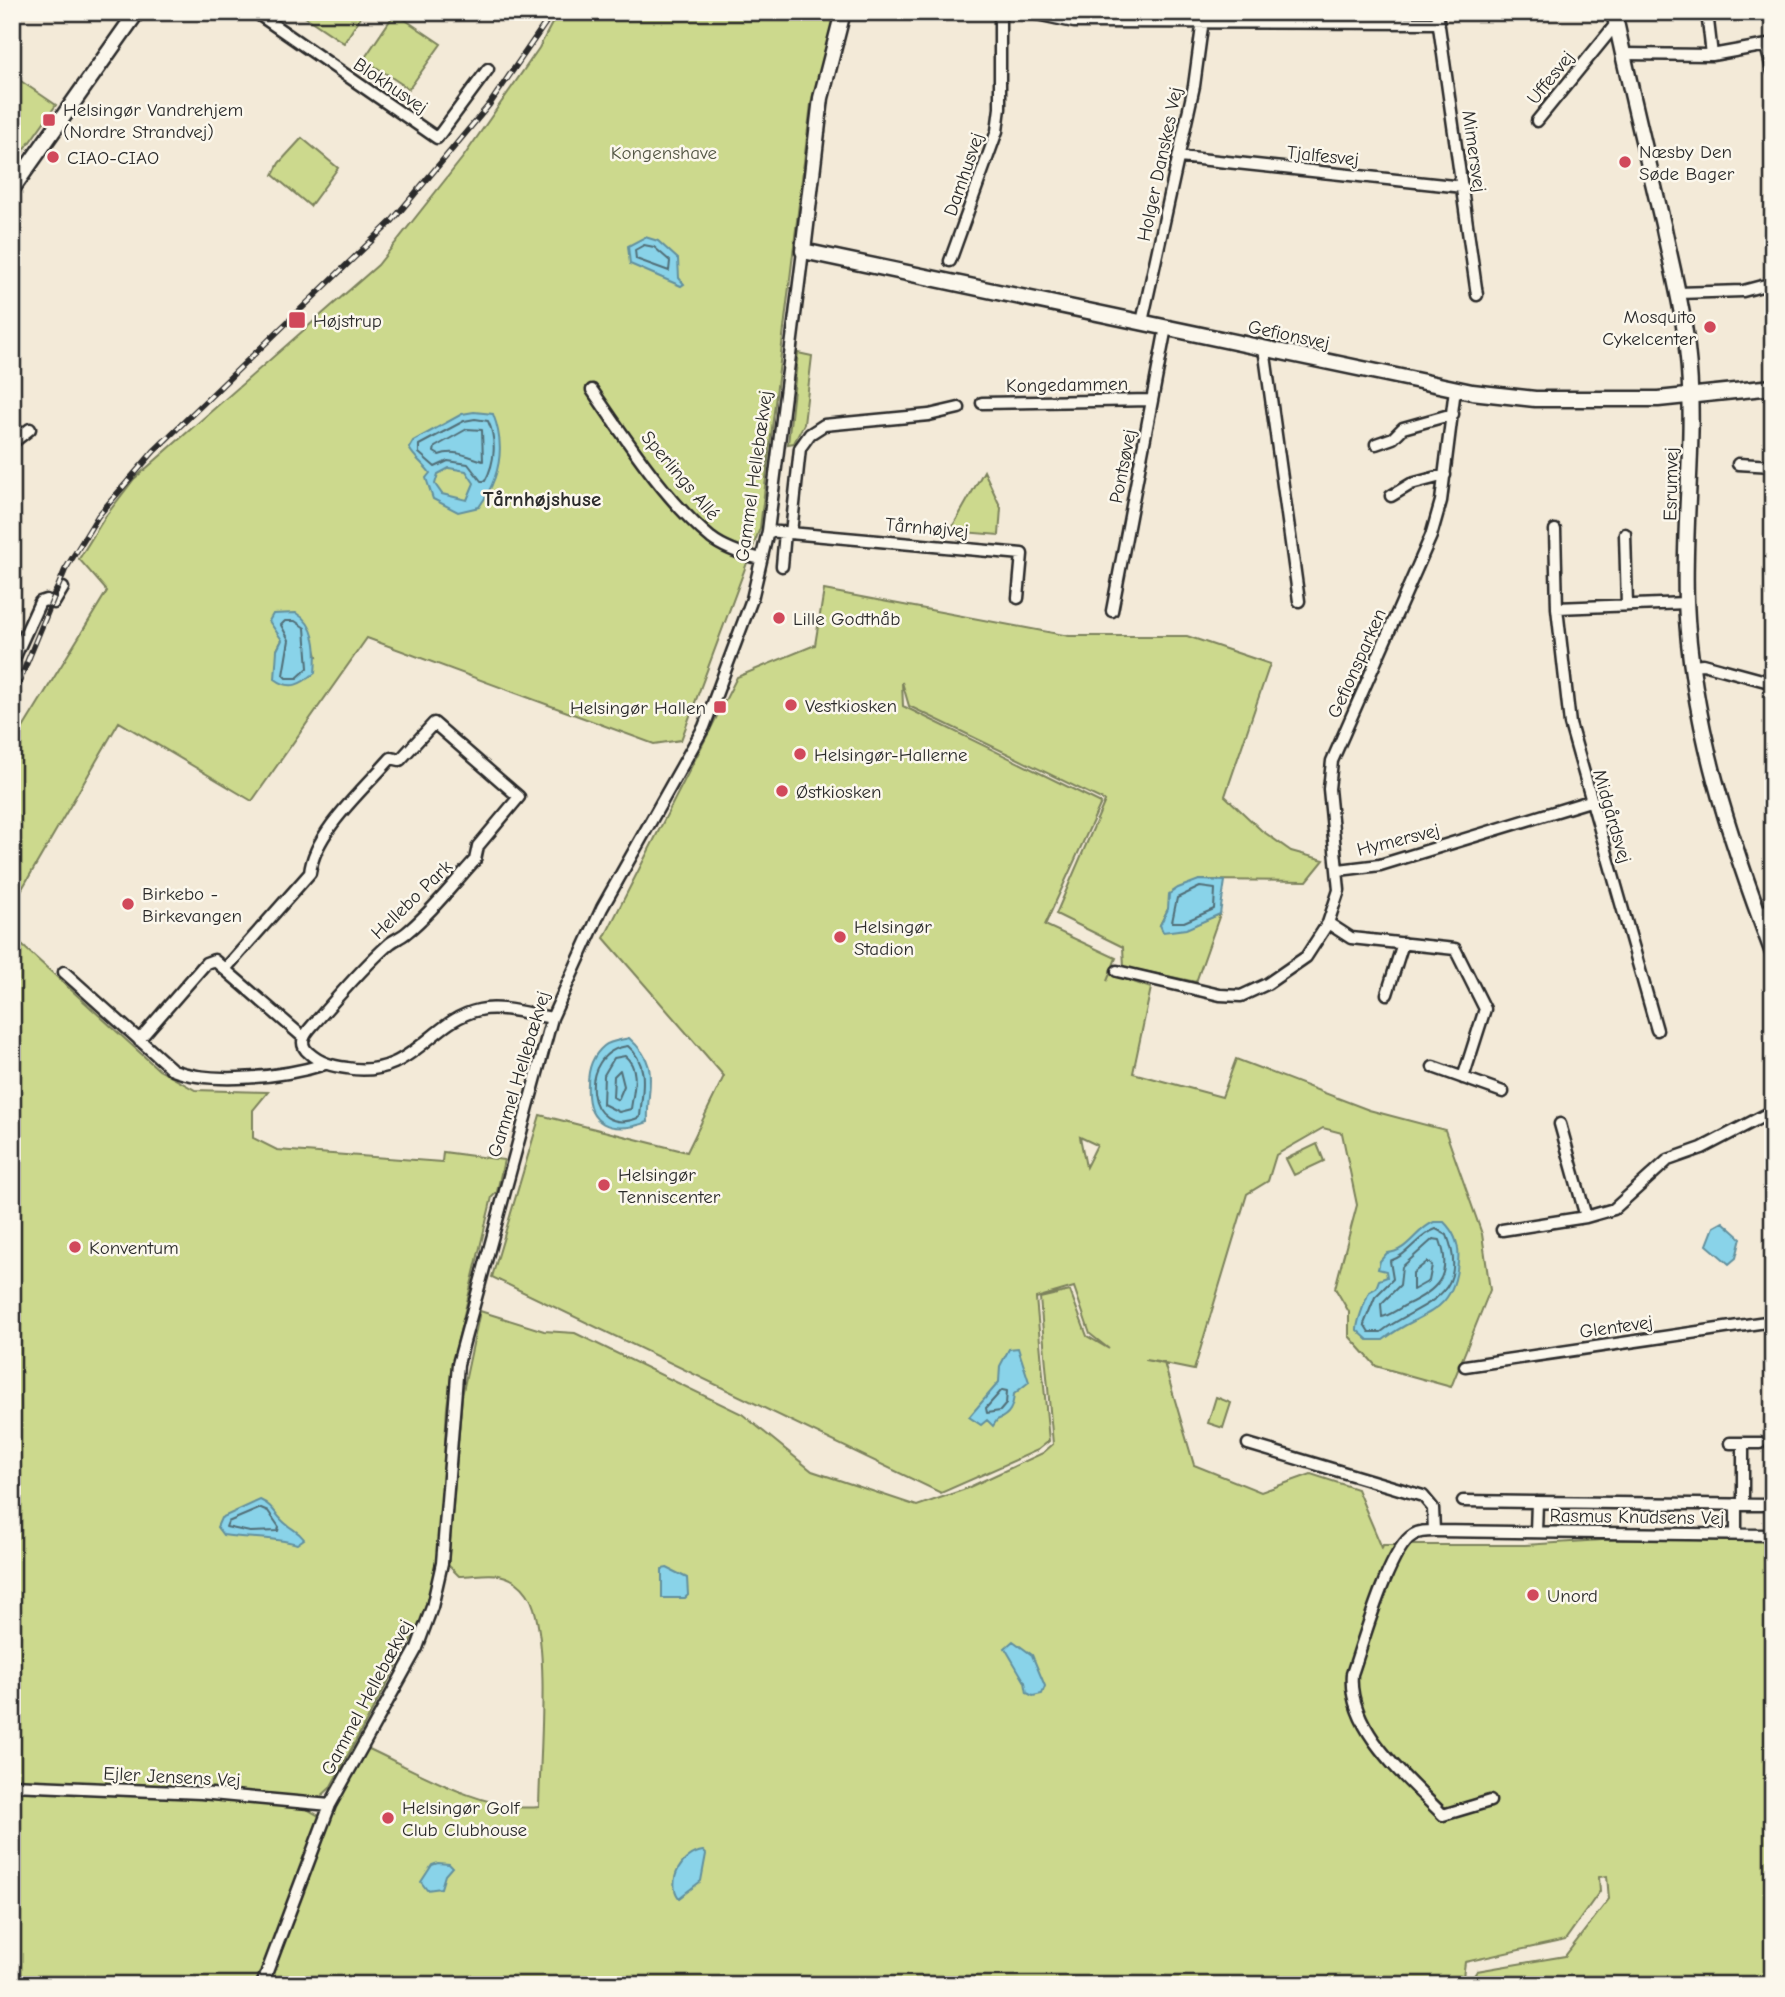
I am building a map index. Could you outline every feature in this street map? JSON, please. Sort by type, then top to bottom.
[{"type":"main road","points":[[12,189],[137,12]]},
{"type":"main road","name":"Gammel Hellebækvej","points":[[803,251],[821,98],[843,12]]},
{"type":"main road","name":"Esrumvej","points":[[1615,18],[1678,293],[1691,396],[1686,603],[1692,665],[1713,777],[1773,953]]},
{"type":"main road","name":"Gefionsvej","points":[[803,251],[1455,389],[1535,399],[1658,399],[1773,387]]},
{"type":"street","name":"Blokhusvej","points":[[255,12],[437,138],[488,69]]},
{"type":"street","name":"Damhusvej","points":[[950,261],[997,131],[1000,108],[1000,12]]},
{"type":"street","points":[[1027,12],[1074,22],[1204,17],[1438,17]]},
{"type":"street","points":[[1707,12],[1712,55]]},
{"type":"street","name":"Holger Danskes Vej","points":[[1142,322],[1180,157],[1204,17]]},
{"type":"street","name":"Mimersvej","points":[[1438,17],[1476,295]]},
{"type":"street","name":"Uffesvej","points":[[1537,121],[1615,18]]},
{"type":"street","points":[[1623,54],[1712,55],[1770,45],[1773,72]]},
{"type":"street","name":"Tjalfesvej","points":[[1180,157],[1462,187]]},
{"type":"street","name":"Gammel Hellebækvej","points":[[262,1985],[330,1805],[417,1648],[432,1607],[442,1563],[458,1364],[552,1018],[602,908],[704,727],[752,599],[768,531],[803,251]]},
{"type":"street","points":[[1678,293],[1743,291],[1773,283]]},
{"type":"street","name":"Pontsøvej","points":[[1112,611],[1166,327]]},
{"type":"street","points":[[1264,348],[1298,601]]},
{"type":"street","name":"Gefionsparken","points":[[1339,870],[1329,789],[1332,761],[1431,536],[1445,475],[1455,389]]},
{"type":"street","name":"Sperlings Allé","points":[[592,390],[655,476],[698,525],[713,540],[744,555],[761,559]]},
{"type":"street","name":"Kongedammen","points":[[982,403],[1152,400]]},
{"type":"street","points":[[782,566],[800,447],[810,434],[824,425],[929,415],[959,408]]},
{"type":"street","points":[[1376,444],[1393,438],[1403,428],[1452,414]]},
{"type":"street","points":[[12,443],[30,429]]},
{"type":"street","points":[[1738,464],[1773,466]]},
{"type":"street","points":[[1391,496],[1411,484],[1445,475]]},
{"type":"street","name":"Midgårdsvej","points":[[1555,530],[1557,608],[1570,724],[1657,1030]]},
{"type":"street","name":"Tårnhøjvej","points":[[768,531],[1022,554],[1018,598]]},
{"type":"street","points":[[1625,534],[1627,605]]},
{"type":"street","points":[[12,663],[40,602],[46,600],[54,603],[63,588]]},
{"type":"street","points":[[1557,608],[1686,603]]},
{"type":"street","points":[[1692,665],[1703,664],[1773,683]]},
{"type":"street","name":"Hellebo Park","points":[[226,968],[310,873],[311,859],[328,831],[391,758],[400,760],[434,723],[519,797],[478,846],[475,860],[405,934],[390,943],[303,1037]]},
{"type":"street","name":"Hymersvej","points":[[1117,971],[1220,995],[1241,996],[1267,984],[1306,957],[1328,923],[1339,890],[1339,870],[1380,865],[1590,801]]},
{"type":"street","points":[[1758,913],[1773,908]]},
{"type":"street","points":[[1328,923],[1351,938],[1455,949],[1485,1009],[1463,1078]]},
{"type":"street","points":[[1387,994],[1403,943]]},
{"type":"street","points":[[139,1040],[206,963],[214,960],[303,1037],[305,1050],[325,1064]]},
{"type":"street","points":[[64,972],[173,1070],[196,1078],[273,1074],[325,1064],[361,1071],[383,1068],[408,1057],[466,1013],[482,1009],[552,1018]]},
{"type":"street","points":[[1433,1067],[1503,1093]]},
{"type":"street","points":[[1502,1230],[1586,1217],[1620,1204],[1668,1160],[1702,1149],[1773,1111]]},
{"type":"street","points":[[1560,1124],[1586,1217]]},
{"type":"street","name":"Glentevej","points":[[1465,1366],[1773,1321]]},
{"type":"street","points":[[1730,1443],[1760,1443]]},
{"type":"street","name":"Rasmus Knudsens Vej","points":[[1736,1535],[1743,1443]]},
{"type":"street","points":[[1248,1444],[1423,1496],[1433,1508],[1434,1531]]},
{"type":"street","name":"Rasmus Knudsens Vej","points":[[1464,1501],[1773,1505]]},
{"type":"street","name":"Rasmus Knudsens Vej","points":[[1536,1532],[1537,1502]]},
{"type":"street","name":"Rasmus Knudsens Vej","points":[[1490,1801],[1443,1815],[1380,1750],[1366,1728],[1351,1686],[1385,1578],[1411,1535],[1434,1531],[1773,1535]]},
{"type":"street","name":"Ejler Jensens Vej","points":[[12,1785],[201,1793],[330,1805]]},
{"type":"green space","points":[[298,12],[364,12],[344,43]]},
{"type":"green space","name":"Kongenshave","points":[[558,12],[836,12],[811,104],[760,528],[681,740],[654,744],[367,638],[252,801],[119,722],[12,906],[12,746],[107,591],[79,559],[105,517],[134,479],[378,265],[464,156],[539,48]],"holes":[[[280,634],[313,642],[317,656],[277,650],[282,640]]]},
{"type":"green space","points":[[395,13],[441,44],[409,89],[364,59]]},
{"type":"green space","points":[[12,75],[56,105],[12,167]]},
{"type":"green space","points":[[302,138],[338,168],[310,206],[273,175],[279,163]]},
{"type":"green space","points":[[798,353],[812,356],[804,424],[794,443],[788,444]]},
{"type":"green space","points":[[984,471],[1001,508],[999,535],[950,531]]},
{"type":"green space","points":[[824,590],[1069,636],[1187,636],[1270,664],[1225,796],[1261,830],[1291,851],[1324,860],[1307,881],[1199,880],[1168,909],[1160,925],[1186,928],[1220,914],[1196,982],[1124,967],[1123,947],[1056,914],[1105,801],[909,706],[902,682],[903,706],[1101,803],[1045,925],[1116,958],[1107,981],[1110,974],[1151,988],[1133,1073],[1222,1097],[1236,1059],[1369,1110],[1445,1130],[1482,1234],[1490,1290],[1451,1387],[1376,1366],[1349,1336],[1349,1312],[1335,1288],[1357,1205],[1342,1133],[1323,1128],[1276,1155],[1268,1181],[1247,1194],[1194,1370],[1164,1364],[1194,1465],[1261,1492],[1311,1474],[1357,1489],[1382,1548],[1383,1545],[1525,1545],[1617,1539],[1773,1541],[1773,1985],[1468,1985],[1477,1971],[1565,1956],[1609,1899],[1607,1876],[1599,1877],[1600,1891],[1565,1940],[1465,1962],[1462,1985],[12,1985],[12,936],[159,1070],[195,1090],[268,1092],[253,1110],[253,1138],[277,1150],[442,1162],[443,1152],[504,1160],[497,1192],[492,1197],[453,1361],[447,1407],[439,1550],[425,1614],[330,1788],[307,1809],[328,1821],[367,1748],[474,1797],[518,1807],[539,1807],[542,1678],[539,1628],[533,1604],[522,1587],[509,1578],[495,1574],[459,1576],[448,1565],[462,1396],[480,1311],[544,1331],[575,1333],[742,1414],[812,1471],[917,1506],[963,1490],[1043,1453],[1053,1444],[1040,1298],[1070,1291],[1087,1336],[1109,1349],[1090,1334],[1074,1287],[1036,1298],[1049,1441],[1038,1450],[941,1493],[492,1277],[540,1115],[687,1152],[724,1076],[604,938],[737,677],[815,645]],"holes":[[[1080,1137],[1097,1145],[1086,1167]]]},
{"type":"green space","points":[[1317,1144],[1324,1161],[1294,1175],[1286,1159]]},
{"type":"green space","points":[[1216,1397],[1231,1403],[1223,1428],[1208,1423]]},
{"type":"water","points":[[645,237],[658,241],[678,259],[679,278],[684,284],[681,286],[630,264],[628,246]]},
{"type":"water","points":[[462,414],[493,414],[500,450],[492,485],[479,507],[458,512],[433,499],[426,478],[430,473],[409,448],[413,441]],"holes":[[[449,468],[466,471],[474,483],[467,500],[442,494],[435,484],[438,474]]]},
{"type":"water","points":[[296,613],[312,631],[315,673],[296,685],[286,685],[275,679],[277,650],[282,640],[269,621],[273,614]]},
{"type":"water","points":[[1199,880],[1225,881],[1220,914],[1186,929],[1163,932],[1160,925],[1168,909],[1169,894]]},
{"type":"water","points":[[629,1038],[646,1058],[649,1068],[648,1122],[635,1126],[612,1127],[596,1118],[591,1109],[588,1098],[589,1073],[594,1058],[604,1046]]},
{"type":"water","points":[[1434,1222],[1444,1222],[1454,1235],[1457,1245],[1458,1262],[1449,1294],[1432,1311],[1383,1340],[1368,1340],[1357,1330],[1357,1326],[1369,1292],[1376,1288],[1379,1280],[1387,1277],[1386,1271],[1378,1269],[1380,1261],[1387,1253],[1401,1249]]},
{"type":"water","points":[[1723,1222],[1741,1238],[1736,1258],[1729,1264],[1707,1245],[1714,1227]]},
{"type":"water","points":[[1018,1348],[1029,1382],[1014,1394],[1012,1407],[1005,1416],[993,1426],[987,1420],[981,1425],[969,1417],[999,1382],[1000,1366],[1009,1349]]},
{"type":"water","points":[[260,1500],[304,1539],[297,1544],[223,1535],[217,1527],[221,1518]]},
{"type":"water","points":[[667,1568],[687,1578],[688,1595],[685,1598],[662,1598],[662,1569]]},
{"type":"water","points":[[1013,1641],[1032,1655],[1045,1686],[1042,1694],[1033,1696],[1027,1693],[1025,1682],[1005,1648]]},
{"type":"water","points":[[703,1851],[706,1854],[701,1881],[679,1898],[674,1884],[678,1869],[689,1857]]},
{"type":"water","points":[[438,1863],[452,1867],[445,1875],[441,1888],[427,1890],[421,1882],[432,1865]]},
{"type":"railway","points":[[12,699],[65,570],[98,516],[154,451],[392,221],[489,105],[553,12]]},
{"type":"place","name":"Helsingør Vandrehjem (Nordre Strandvej)","points":[[49,120]]},
{"type":"place","name":"CIAO-CIAO","points":[[53,157]]},
{"type":"place","name":"Næsby Den Søde Bager","points":[[1625,162]]},
{"type":"place","name":"Højstrup","points":[[297,320]]},
{"type":"place","name":"Mosquito Cykelcenter","points":[[1710,327]]},
{"type":"place","name":"Lille Godthåb","points":[[779,618]]},
{"type":"place","name":"Vestkiosken","points":[[791,705]]},
{"type":"place","name":"Helsingør Hallen","points":[[720,707]]},
{"type":"place","name":"Helsingør-Hallerne","points":[[800,754]]},
{"type":"place","name":"Østkiosken","points":[[782,791]]},
{"type":"place","name":"Birkebo - Birkevangen","points":[[128,904]]},
{"type":"place","name":"Helsingør Stadion","points":[[840,937]]},
{"type":"place","name":"Helsingør Tenniscenter","points":[[604,1185]]},
{"type":"place","name":"Konventum","points":[[75,1247]]},
{"type":"place","name":"Unord","points":[[1533,1595]]},
{"type":"place","name":"Helsingør Golf Club Clubhouse","points":[[388,1818]]},
{"type":"district","name":"Tårnhøjshuse","points":[[542,499]]}]
